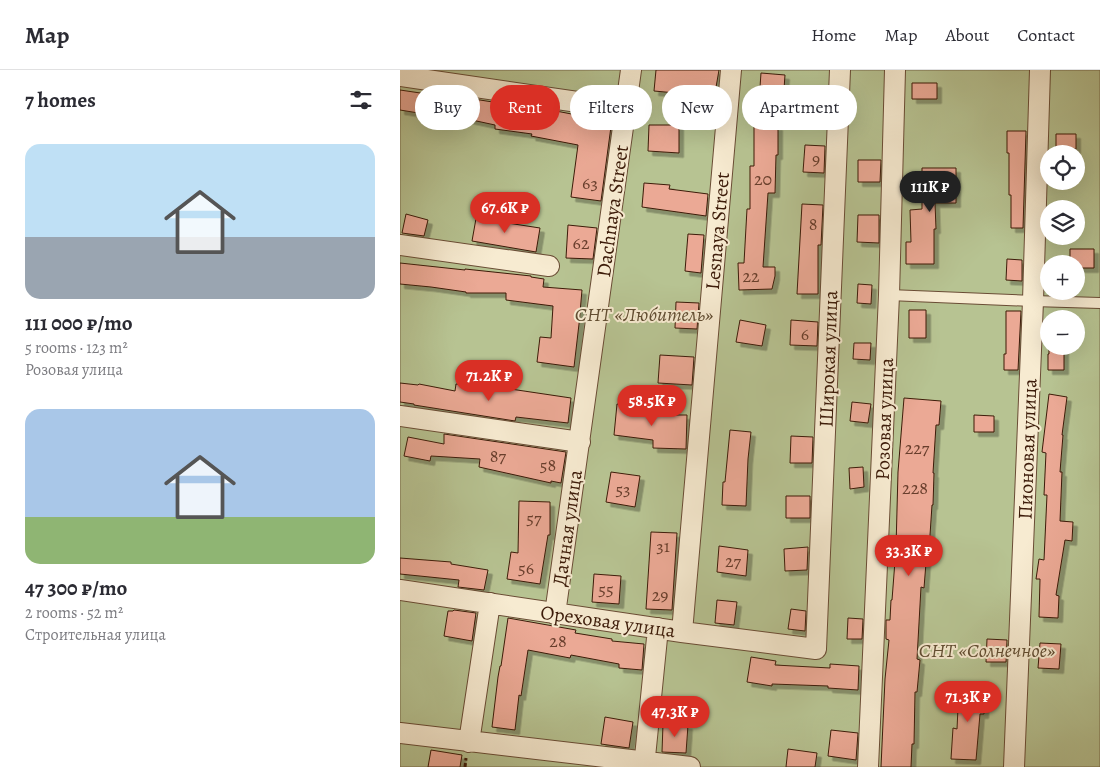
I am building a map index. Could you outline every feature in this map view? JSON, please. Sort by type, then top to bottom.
[{"type":"street","name":"Dachnaya Street","points":[[630,85],[632,70]]},
{"type":"street","name":"Lesnaya Street","points":[[682,632],[731,70]]},
{"type":"street","name":"Широкая улица","points":[[816,649],[840,70]]},
{"type":"street","name":"Розовая улица","points":[[868,767],[889,295],[895,70]]},
{"type":"street","name":"Пионовая улица","points":[[1014,767],[1033,301],[1040,70]]},
{"type":"street","points":[[400,76],[570,101]]},
{"type":"street","name":"Dachnaya Street","points":[[580,442],[623,130]]},
{"type":"street","points":[[400,245],[549,266]]},
{"type":"street","points":[[400,416],[580,442]]},
{"type":"street","name":"Дачная улица","points":[[555,614],[580,442]]},
{"type":"street","name":"Ореховая улица","points":[[400,590],[555,614],[816,649]]},
{"type":"street","points":[[469,742],[490,603]]},
{"type":"street","points":[[644,764],[658,628]]},
{"type":"street","points":[[400,733],[644,764],[690,767]]},
{"type":"lane","points":[[889,295],[1100,303]]},
{"type":"green space","name":"СНТ «Любитель»","points":[[400,70],[1100,70],[1100,767],[400,767]]},
{"type":"building","points":[[656,70],[719,70],[716,85],[662,85],[662,92],[654,91]]},
{"type":"building","points":[[761,73],[785,75],[784,85],[760,85]]},
{"type":"building","points":[[912,83],[937,83],[937,99],[912,99]]},
{"type":"building","points":[[400,90],[415,92],[415,112],[400,110]]},
{"type":"building","points":[[480,100],[490,102],[490,124],[480,122]]},
{"type":"building","points":[[560,112],[570,114],[570,130],[611,130],[601,201],[571,197],[578,145],[531,136],[532,134],[502,130],[560,130]]},
{"type":"building","points":[[652,125],[662,125],[662,130],[679,130],[679,153],[648,151],[649,130],[652,130]]},
{"type":"building","points":[[754,130],[778,130],[775,193],[768,193],[763,267],[775,267],[772,289],[739,290],[738,263],[744,263],[747,209],[750,209],[750,166],[754,166]]},
{"type":"building","points":[[1007,131],[1026,131],[1023,228],[1011,228]]},
{"type":"building","points":[[1056,134],[1076,134],[1076,145],[1056,145]]},
{"type":"building","points":[[805,145],[825,146],[824,173],[803,172]]},
{"type":"building","points":[[858,160],[881,160],[880,182],[858,182]]},
{"type":"building","points":[[922,168],[956,168],[956,203],[935,203],[934,264],[906,264],[906,242],[911,242],[910,210],[922,209]]},
{"type":"building","points":[[644,183],[670,185],[669,189],[708,194],[706,216],[642,207]]},
{"type":"building","points":[[802,204],[823,205],[821,245],[818,245],[818,294],[797,294]]},
{"type":"building","points":[[477,213],[501,217],[501,222],[540,228],[536,252],[472,241]]},
{"type":"building","points":[[406,214],[428,220],[424,236],[402,233]]},
{"type":"building","points":[[858,215],[879,215],[879,243],[857,242]]},
{"type":"building","points":[[568,225],[597,228],[593,259],[566,258]]},
{"type":"building","points":[[688,234],[704,235],[701,273],[685,271]]},
{"type":"building","points":[[1070,249],[1094,249],[1094,268],[1085,268],[1085,255],[1070,255]]},
{"type":"building","points":[[1007,259],[1022,260],[1022,281],[1006,280]]},
{"type":"building","points":[[400,263],[531,276],[544,279],[543,287],[582,290],[574,367],[537,362],[540,337],[551,338],[553,306],[506,300],[506,293],[466,293],[400,284]]},
{"type":"building","points":[[858,284],[872,285],[871,304],[857,303]]},
{"type":"building","points":[[676,302],[699,303],[697,329],[675,328]]},
{"type":"building","points":[[909,310],[926,310],[926,338],[909,338]]},
{"type":"building","points":[[1006,311],[1021,311],[1018,370],[1004,370]]},
{"type":"building","points":[[740,320],[766,325],[762,346],[736,342]]},
{"type":"building","points":[[791,320],[818,322],[817,346],[790,345]]},
{"type":"building","points":[[854,343],[871,343],[870,360],[853,359]]},
{"type":"building","points":[[660,355],[694,357],[692,385],[658,383]]},
{"type":"building","points":[[1048,355],[1064,355],[1064,370],[1048,370]]},
{"type":"building","points":[[400,383],[419,384],[455,391],[456,384],[497,387],[571,398],[568,423],[516,417],[515,421],[400,402]]},
{"type":"building","points":[[1049,394],[1067,397],[1062,435],[1060,521],[1073,522],[1072,541],[1065,540],[1056,595],[1059,596],[1058,618],[1039,617],[1040,579],[1036,579],[1039,559],[1044,560],[1047,495],[1044,495],[1046,453],[1042,452]]},
{"type":"building","points":[[904,398],[941,401],[939,425],[936,425],[929,550],[927,550],[924,588],[921,587],[917,659],[920,660],[917,692],[915,692],[914,744],[912,744],[911,767],[881,767],[885,679],[889,640],[886,639],[886,620],[890,620],[892,600],[896,548],[898,472]]},
{"type":"building","points":[[852,402],[871,404],[868,423],[850,421]]},
{"type":"building","points":[[617,404],[644,408],[643,415],[687,415],[686,449],[653,448],[653,440],[614,435]]},
{"type":"building","points":[[974,415],[994,416],[994,432],[974,432]]},
{"type":"building","points":[[730,430],[751,432],[746,506],[722,505]]},
{"type":"building","points":[[444,434],[566,452],[561,483],[551,481],[551,483],[479,467],[480,459],[431,456],[430,461],[404,456],[408,437],[444,444]]},
{"type":"building","points":[[791,436],[813,437],[812,463],[790,463]]},
{"type":"building","points":[[863,467],[864,487],[850,489],[849,468]]},
{"type":"building","points":[[611,472],[640,476],[635,507],[606,502]]},
{"type":"building","points":[[786,496],[810,496],[810,518],[786,518]]},
{"type":"building","points":[[519,501],[550,502],[550,535],[548,535],[540,584],[507,579],[511,552],[518,553]]},
{"type":"building","points":[[651,532],[677,533],[672,610],[646,609]]},
{"type":"building","points":[[719,546],[748,550],[746,576],[717,572]]},
{"type":"building","points":[[808,547],[807,570],[785,571],[784,549]]},
{"type":"building","points":[[400,558],[451,562],[451,564],[488,570],[484,590],[458,587],[459,580],[400,574]]},
{"type":"building","points":[[594,574],[621,576],[619,604],[592,602]]},
{"type":"building","points":[[717,600],[737,602],[734,625],[715,623]]},
{"type":"building","points":[[791,609],[806,611],[805,631],[788,629]]},
{"type":"building","points":[[448,611],[476,613],[472,641],[444,636]]},
{"type":"building","points":[[508,618],[576,630],[575,633],[612,639],[612,641],[644,644],[642,670],[619,668],[619,664],[571,655],[570,658],[528,650],[521,696],[519,695],[515,730],[492,727]]},
{"type":"building","points":[[848,618],[863,619],[862,639],[847,639]]},
{"type":"building","points":[[987,639],[1007,640],[1006,662],[986,662]]},
{"type":"building","points":[[1040,643],[1061,644],[1059,669],[1038,668]]},
{"type":"building","points":[[751,657],[776,661],[775,665],[830,668],[830,664],[859,666],[858,690],[828,688],[828,686],[772,684],[772,686],[747,682]]},
{"type":"building","points":[[959,687],[985,688],[984,714],[980,714],[976,760],[951,759],[953,728],[957,729]]},
{"type":"building","points":[[605,717],[633,722],[629,748],[601,744]]},
{"type":"building","points":[[663,724],[688,725],[686,753],[662,752]]},
{"type":"building","points":[[831,730],[858,733],[856,760],[828,756]]},
{"type":"building","points":[[788,749],[817,753],[815,767],[786,767]]},
{"type":"building","points":[[431,750],[462,755],[460,767],[428,767]]},
{"type":"park label","name":"СНТ «Солнечное»","points":[[987,650]]}]
